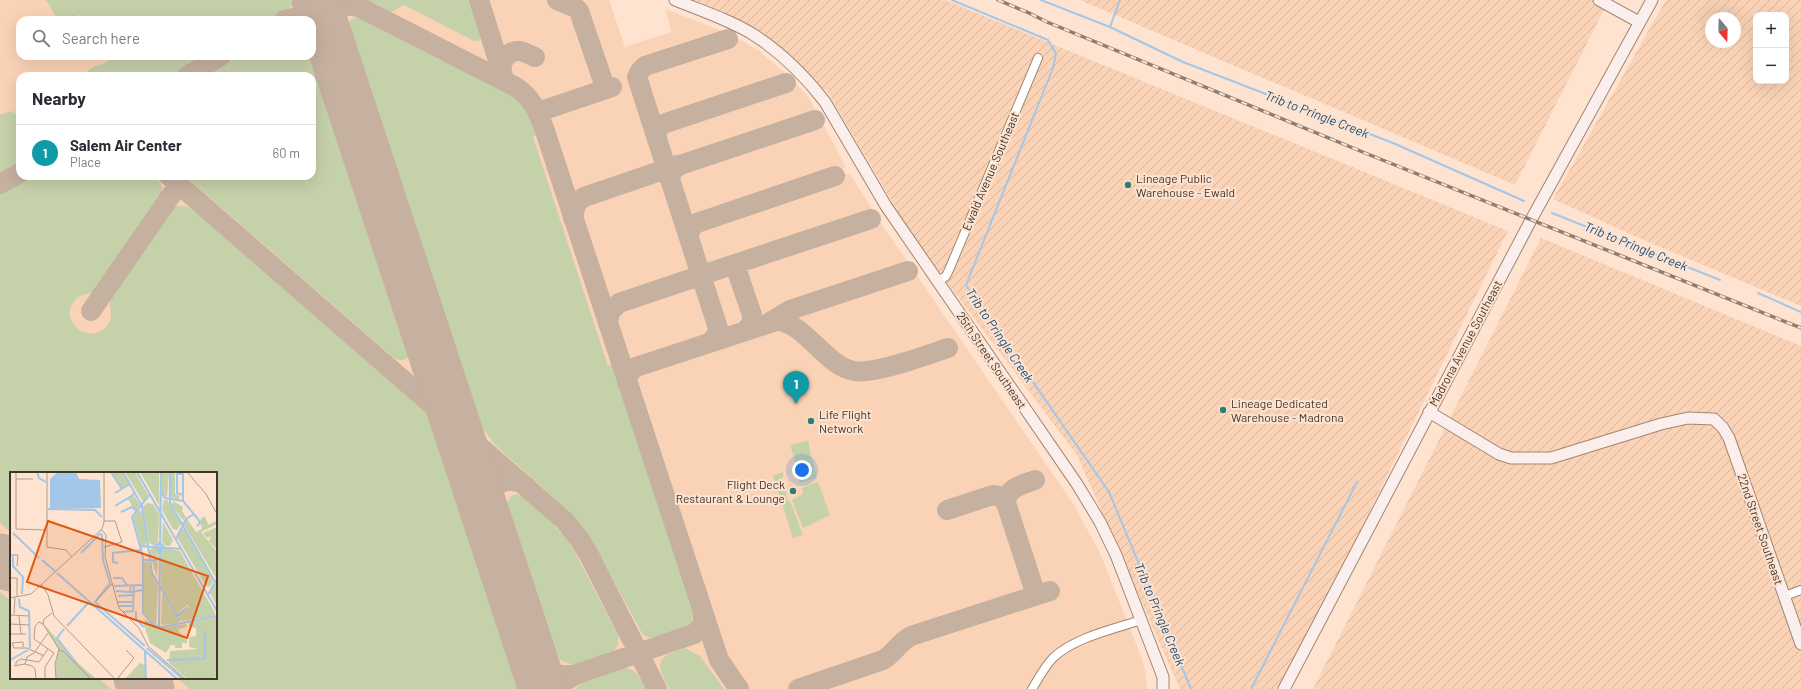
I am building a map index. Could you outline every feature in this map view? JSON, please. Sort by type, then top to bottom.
[{"type":"street","name":"25th Street Southeast","points":[[675,0],[744,30],[779,54],[808,80],[825,102],[886,206],[1077,484],[1100,522],[1113,550],[1163,677],[1163,689]]},
{"type":"street","points":[[1599,0],[1639,22]]},
{"type":"street","name":"Madrona Avenue Southeast","points":[[1284,689],[1531,220],[1652,0]]},
{"type":"street","name":"Ewald Avenue Southeast","points":[[938,281],[946,276],[949,270],[1038,58]]},
{"type":"street","name":"22nd Street Southeast","points":[[1429,412],[1499,454],[1518,459],[1551,458],[1661,424],[1688,418],[1714,419],[1723,428],[1729,438],[1801,644]]},
{"type":"street","points":[[1785,596],[1801,590]]},
{"type":"street","points":[[1032,689],[1052,658],[1067,648],[1091,637],[1141,620]]},
{"type":"shaded area","points":[[0,0],[609,0],[625,47],[671,32],[666,9],[732,35],[758,50],[790,77],[809,98],[846,167],[843,168],[845,174],[850,174],[877,217],[1074,505],[1100,553],[1141,656],[1146,673],[1147,689],[0,689]]},
{"type":"shaded area","points":[[691,0],[945,0],[1508,231],[1282,689],[1180,689],[1077,455],[913,237],[827,91]]},
{"type":"shaded area","points":[[1080,0],[1609,0],[1515,185]]},
{"type":"shaded area","points":[[1666,0],[1801,0],[1801,306],[1639,238],[1553,199]]},
{"type":"shaded area","points":[[1541,238],[1801,346],[1801,689],[1313,689]]},
{"type":"green space","points":[[46,0],[312,0],[292,6],[275,16],[56,16]]},
{"type":"green space","points":[[362,0],[474,0],[484,35],[479,41],[474,41],[404,5],[390,13]]},
{"type":"green space","points":[[358,17],[508,92],[520,101],[527,110],[537,135],[533,137],[608,366],[612,365],[694,613],[690,624],[683,630],[665,637],[653,638],[643,635],[591,539],[570,512],[496,446],[468,409],[345,35],[349,21]]},
{"type":"green space","points":[[316,55],[412,347],[411,354],[408,358],[399,360],[394,358],[190,180],[316,180],[316,72],[211,72],[232,60],[316,60]]},
{"type":"green space","points":[[108,60],[199,60],[178,72],[87,72],[93,67],[107,62]]},
{"type":"green space","points":[[11,111],[16,114],[16,165],[0,175],[0,115]]},
{"type":"green space","points":[[24,180],[158,180],[162,187],[162,197],[160,201],[100,289],[81,296],[75,300],[70,308],[70,316],[73,323],[79,329],[86,333],[94,333],[102,330],[109,323],[111,316],[110,296],[167,212],[173,208],[184,206],[194,211],[209,223],[427,414],[441,433],[525,689],[190,689],[178,679],[217,679],[217,472],[10,472],[10,532],[0,523],[0,194]]},
{"type":"green space","points":[[807,441],[809,442],[817,478],[800,483],[795,468],[797,466],[790,445]]},
{"type":"green space","points":[[783,472],[783,478],[781,478],[788,501],[790,501],[803,535],[793,538],[773,476]]},
{"type":"green space","points":[[818,482],[830,515],[803,528],[792,500],[803,494],[802,488]]},
{"type":"green space","points":[[516,494],[522,496],[551,522],[568,540],[618,635],[618,645],[613,652],[574,665],[562,661],[545,641],[506,524],[508,501],[511,496]]},
{"type":"green space","points":[[0,592],[10,600],[10,679],[99,679],[111,689],[0,689]]},
{"type":"green space","points":[[685,648],[700,656],[724,689],[669,689],[664,680],[660,667],[661,662],[668,654]]},
{"type":"green space","points":[[624,668],[635,672],[646,689],[575,689],[582,682]]},
{"type":"waterway","name":"Trib to Pringle Creek","points":[[952,0],[1048,40],[1056,54],[1053,68],[966,285],[1109,492],[1191,689]]},
{"type":"waterway","name":"Trib to Pringle Creek","points":[[1041,0],[1110,27],[1183,62],[1393,143],[1524,201]]},
{"type":"waterway","name":"Trib to Pringle Creek","points":[[1110,27],[1120,0]]},
{"type":"waterway","name":"Trib to Pringle Creek","points":[[1552,213],[1720,280]]},
{"type":"waterway","name":"Trib to Pringle Creek","points":[[1758,293],[1801,312]]},
{"type":"waterway","name":"Trib to Pringle Creek","points":[[1251,689],[1357,482]]},
{"type":"taxiway","points":[[479,0],[504,79],[507,82]]},
{"type":"taxiway","points":[[557,0],[576,8],[579,11],[604,84],[603,88],[599,91]]},
{"type":"taxiway","points":[[316,25],[326,31],[334,14],[342,7],[353,6],[361,8],[516,87],[530,100],[544,128],[719,660],[739,689]]},
{"type":"taxiway","points":[[710,342],[716,337],[718,328],[637,77],[645,66],[728,39]]},
{"type":"taxiway","points":[[502,72],[502,64],[506,57],[512,52],[520,51],[535,57]]},
{"type":"taxiway","points":[[194,72],[214,60]]},
{"type":"taxiway","points":[[657,140],[658,130],[666,123],[786,83]]},
{"type":"taxiway","points":[[541,119],[541,114],[544,110],[612,87]]},
{"type":"taxiway","points":[[670,180],[672,171],[680,165],[815,120]]},
{"type":"taxiway","points":[[573,218],[576,204],[584,197],[678,165]]},
{"type":"taxiway","points":[[0,184],[16,175]]},
{"type":"taxiway","points":[[689,237],[690,229],[697,223],[835,176]]},
{"type":"taxiway","points":[[174,180],[565,521],[580,540],[589,555],[657,689]]},
{"type":"taxiway","points":[[91,311],[179,184]]},
{"type":"taxiway","points":[[729,266],[871,219]]},
{"type":"taxiway","points":[[608,324],[610,312],[619,303],[729,266],[733,267],[737,271],[752,315],[752,323],[745,331]]},
{"type":"taxiway","points":[[770,322],[790,310],[908,271]]},
{"type":"taxiway","points":[[627,383],[629,373],[636,367],[776,321],[786,323],[796,328],[834,361],[843,367],[854,371],[874,370],[887,367],[948,348]]},
{"type":"taxiway","points":[[1006,503],[1009,493],[1012,490],[1020,485],[1035,480]]},
{"type":"taxiway","points":[[487,519],[485,503],[488,494],[496,485],[502,482],[514,481],[526,486]]},
{"type":"taxiway","points":[[947,510],[993,495],[1002,498],[1006,503],[1036,595]]},
{"type":"taxiway","points":[[798,689],[883,660],[903,641],[911,636],[1050,591]]},
{"type":"taxiway","points":[[558,689],[564,682],[577,674],[694,634],[703,624],[703,613]]},
{"type":"taxiway","points":[[529,647],[541,665],[550,672],[560,675],[577,674]]},
{"type":"runway","points":[[316,0],[543,689]]},
{"type":"runway","points":[[0,558],[10,566]]},
{"type":"runway","points":[[139,679],[150,689]]},
{"type":"railway","points":[[998,0],[1047,22],[1370,155],[1801,328]]},
{"type":"place","name":"Lineage Public Warehouse - Ewald","points":[[1128,185]]},
{"type":"place","name":"Salem Air Center","points":[[796,404]]},
{"type":"place","name":"Lineage Dedicated Warehouse - Madrona","points":[[1223,410]]},
{"type":"place","name":"Life Flight Network","points":[[811,421]]},
{"type":"place","name":"Flight Deck Restaurant & Lounge","points":[[793,491]]}]
